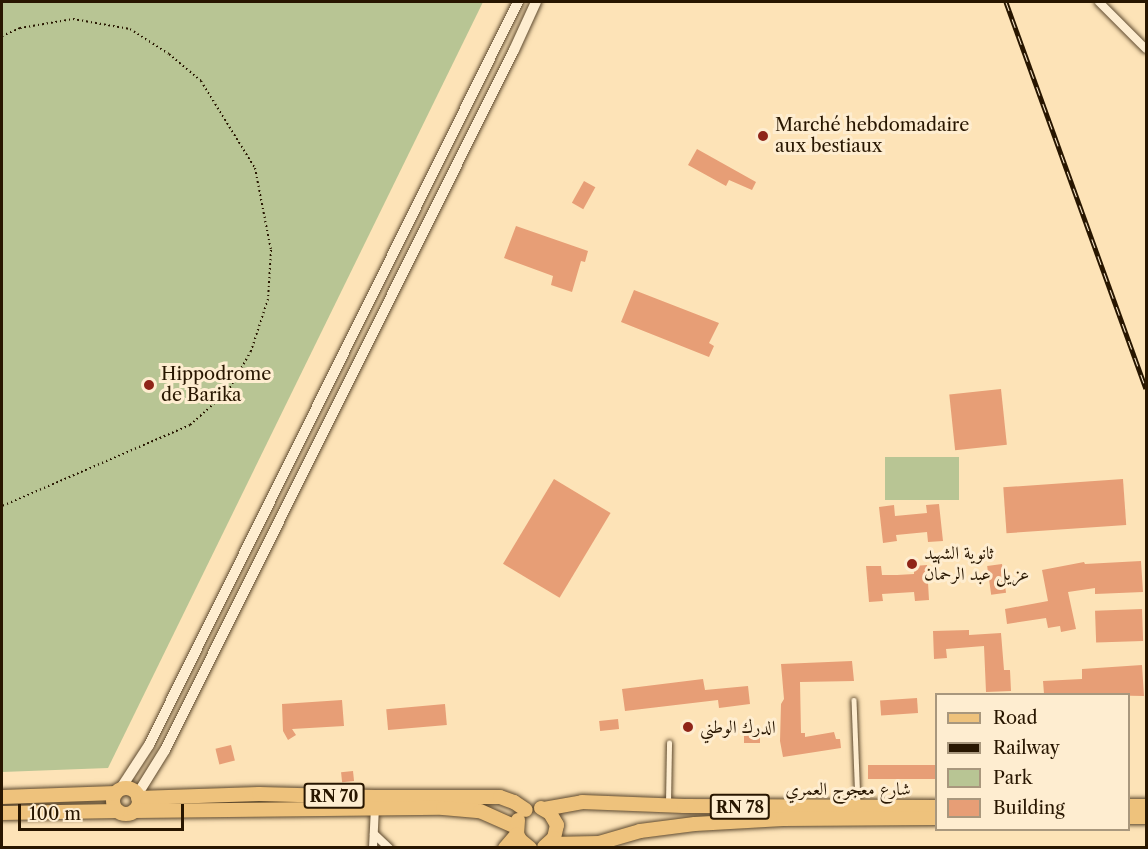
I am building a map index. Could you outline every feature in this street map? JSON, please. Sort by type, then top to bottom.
[{"type":"main road","name":"RN 70","points":[[2,797],[131,790],[136,801]]},
{"type":"main road","points":[[118,792],[114,805],[118,812]]},
{"type":"main road","name":"RN 70","points":[[136,801],[375,803],[500,797],[526,810]]},
{"type":"main road","name":"RN 70","points":[[2,813],[118,812],[126,814],[136,801]]},
{"type":"main road","name":"شارع معجوج العمري","points":[[526,810],[582,802],[668,806],[935,807]]},
{"type":"main road","name":"RN 70","points":[[375,803],[480,810],[516,830]]},
{"type":"main road","points":[[1130,806],[1146,806]]},
{"type":"main road","points":[[544,809],[555,818],[557,825],[555,838],[545,847]]},
{"type":"main road","points":[[505,848],[516,830],[517,820],[526,810]]},
{"type":"main road","points":[[1130,817],[1146,817]]},
{"type":"main road","name":"شارع معجوج العمري","points":[[545,847],[598,843],[640,831],[695,824],[783,819],[935,818]]},
{"type":"main road","points":[[516,830],[530,848]]},
{"type":"street","points":[[118,792],[154,734],[518,2]]},
{"type":"street","points":[[136,801],[165,750],[499,82],[536,2]]},
{"type":"street","points":[[1099,2],[1146,49]]},
{"type":"street","points":[[374,848],[375,803]]},
{"type":"street","points":[[374,834],[389,848]]},
{"type":"lane","points":[[854,700],[859,807]]},
{"type":"lane","points":[[668,806],[669,744]]},
{"type":"path","points":[[2,36],[20,28],[73,19],[130,29],[169,54],[201,81],[255,168],[271,250],[268,299],[251,351],[228,391],[190,425],[2,506]]},
{"type":"green space","name":"Hippodrome de Barika","points":[[2,2],[483,2],[108,768],[2,772]]},
{"type":"green space","points":[[885,457],[959,457],[959,500],[885,500]]},
{"type":"building","points":[[697,149],[756,182],[752,190],[729,180],[726,186],[688,165]]},
{"type":"building","points":[[584,181],[595,187],[583,209],[572,203]]},
{"type":"building","points":[[516,226],[588,251],[585,262],[581,261],[572,292],[551,285],[553,276],[504,258]]},
{"type":"building","points":[[634,290],[719,323],[709,343],[714,346],[709,357],[621,322]]},
{"type":"building","points":[[1001,389],[1007,445],[955,450],[949,394]]},
{"type":"building","points":[[554,479],[611,513],[560,598],[503,564]]},
{"type":"building","points":[[1123,479],[1126,525],[1007,533],[1003,487]]},
{"type":"building","points":[[939,504],[943,541],[928,542],[927,532],[896,535],[897,541],[883,543],[879,507],[894,505],[895,516],[927,513],[926,505]]},
{"type":"building","points":[[1141,561],[1143,592],[1095,594],[1095,588],[1068,592],[1076,629],[1061,632],[1060,626],[1048,628],[1046,618],[1007,624],[1005,609],[1048,601],[1042,570],[1084,562],[1085,564]]},
{"type":"building","points":[[1002,564],[1006,593],[991,595],[987,566]]},
{"type":"building","points":[[927,565],[929,600],[915,601],[914,592],[882,594],[883,601],[869,602],[866,566],[881,566],[882,575],[897,575],[914,574],[914,566]]},
{"type":"building","points":[[1142,609],[1143,641],[1096,643],[1095,611]]},
{"type":"building","points":[[969,630],[969,635],[1001,633],[1004,670],[1010,670],[1011,691],[986,692],[984,646],[946,649],[947,658],[934,659],[933,631]]},
{"type":"building","points":[[852,661],[854,681],[800,682],[801,733],[805,733],[805,737],[834,732],[836,739],[840,739],[841,748],[783,757],[780,741],[781,704],[784,699],[781,664]]},
{"type":"building","points":[[1142,665],[1144,696],[1130,696],[1130,693],[1044,693],[1043,681],[1082,679],[1082,669]]},
{"type":"building","points":[[703,679],[705,690],[748,686],[750,704],[719,708],[718,700],[625,711],[622,689]]},
{"type":"building","points":[[917,698],[918,713],[881,716],[880,701]]},
{"type":"building","points":[[342,700],[344,726],[292,729],[296,735],[288,740],[283,731],[282,704]]},
{"type":"building","points":[[445,704],[447,725],[388,730],[386,709]]},
{"type":"building","points":[[618,719],[619,729],[600,731],[599,721]]},
{"type":"building","points":[[744,732],[760,732],[760,743],[744,743]]},
{"type":"building","points":[[231,745],[235,761],[219,764],[215,749]]},
{"type":"building","points":[[868,765],[935,765],[935,779],[868,779]]},
{"type":"building","points":[[353,771],[354,781],[342,782],[341,772]]},
{"type":"railway","points":[[1006,2],[1146,388]]},
{"type":"place","name":"Marché hebdomadaire aux bestiaux","points":[[763,136]]},
{"type":"place","name":"Hippodrome de Barika","points":[[149,385]]},
{"type":"place","name":"ثانوية الشهيد عزيل عبد الرحمان","points":[[912,564]]},
{"type":"place","name":"الدرك الوطني","points":[[688,727]]}]
